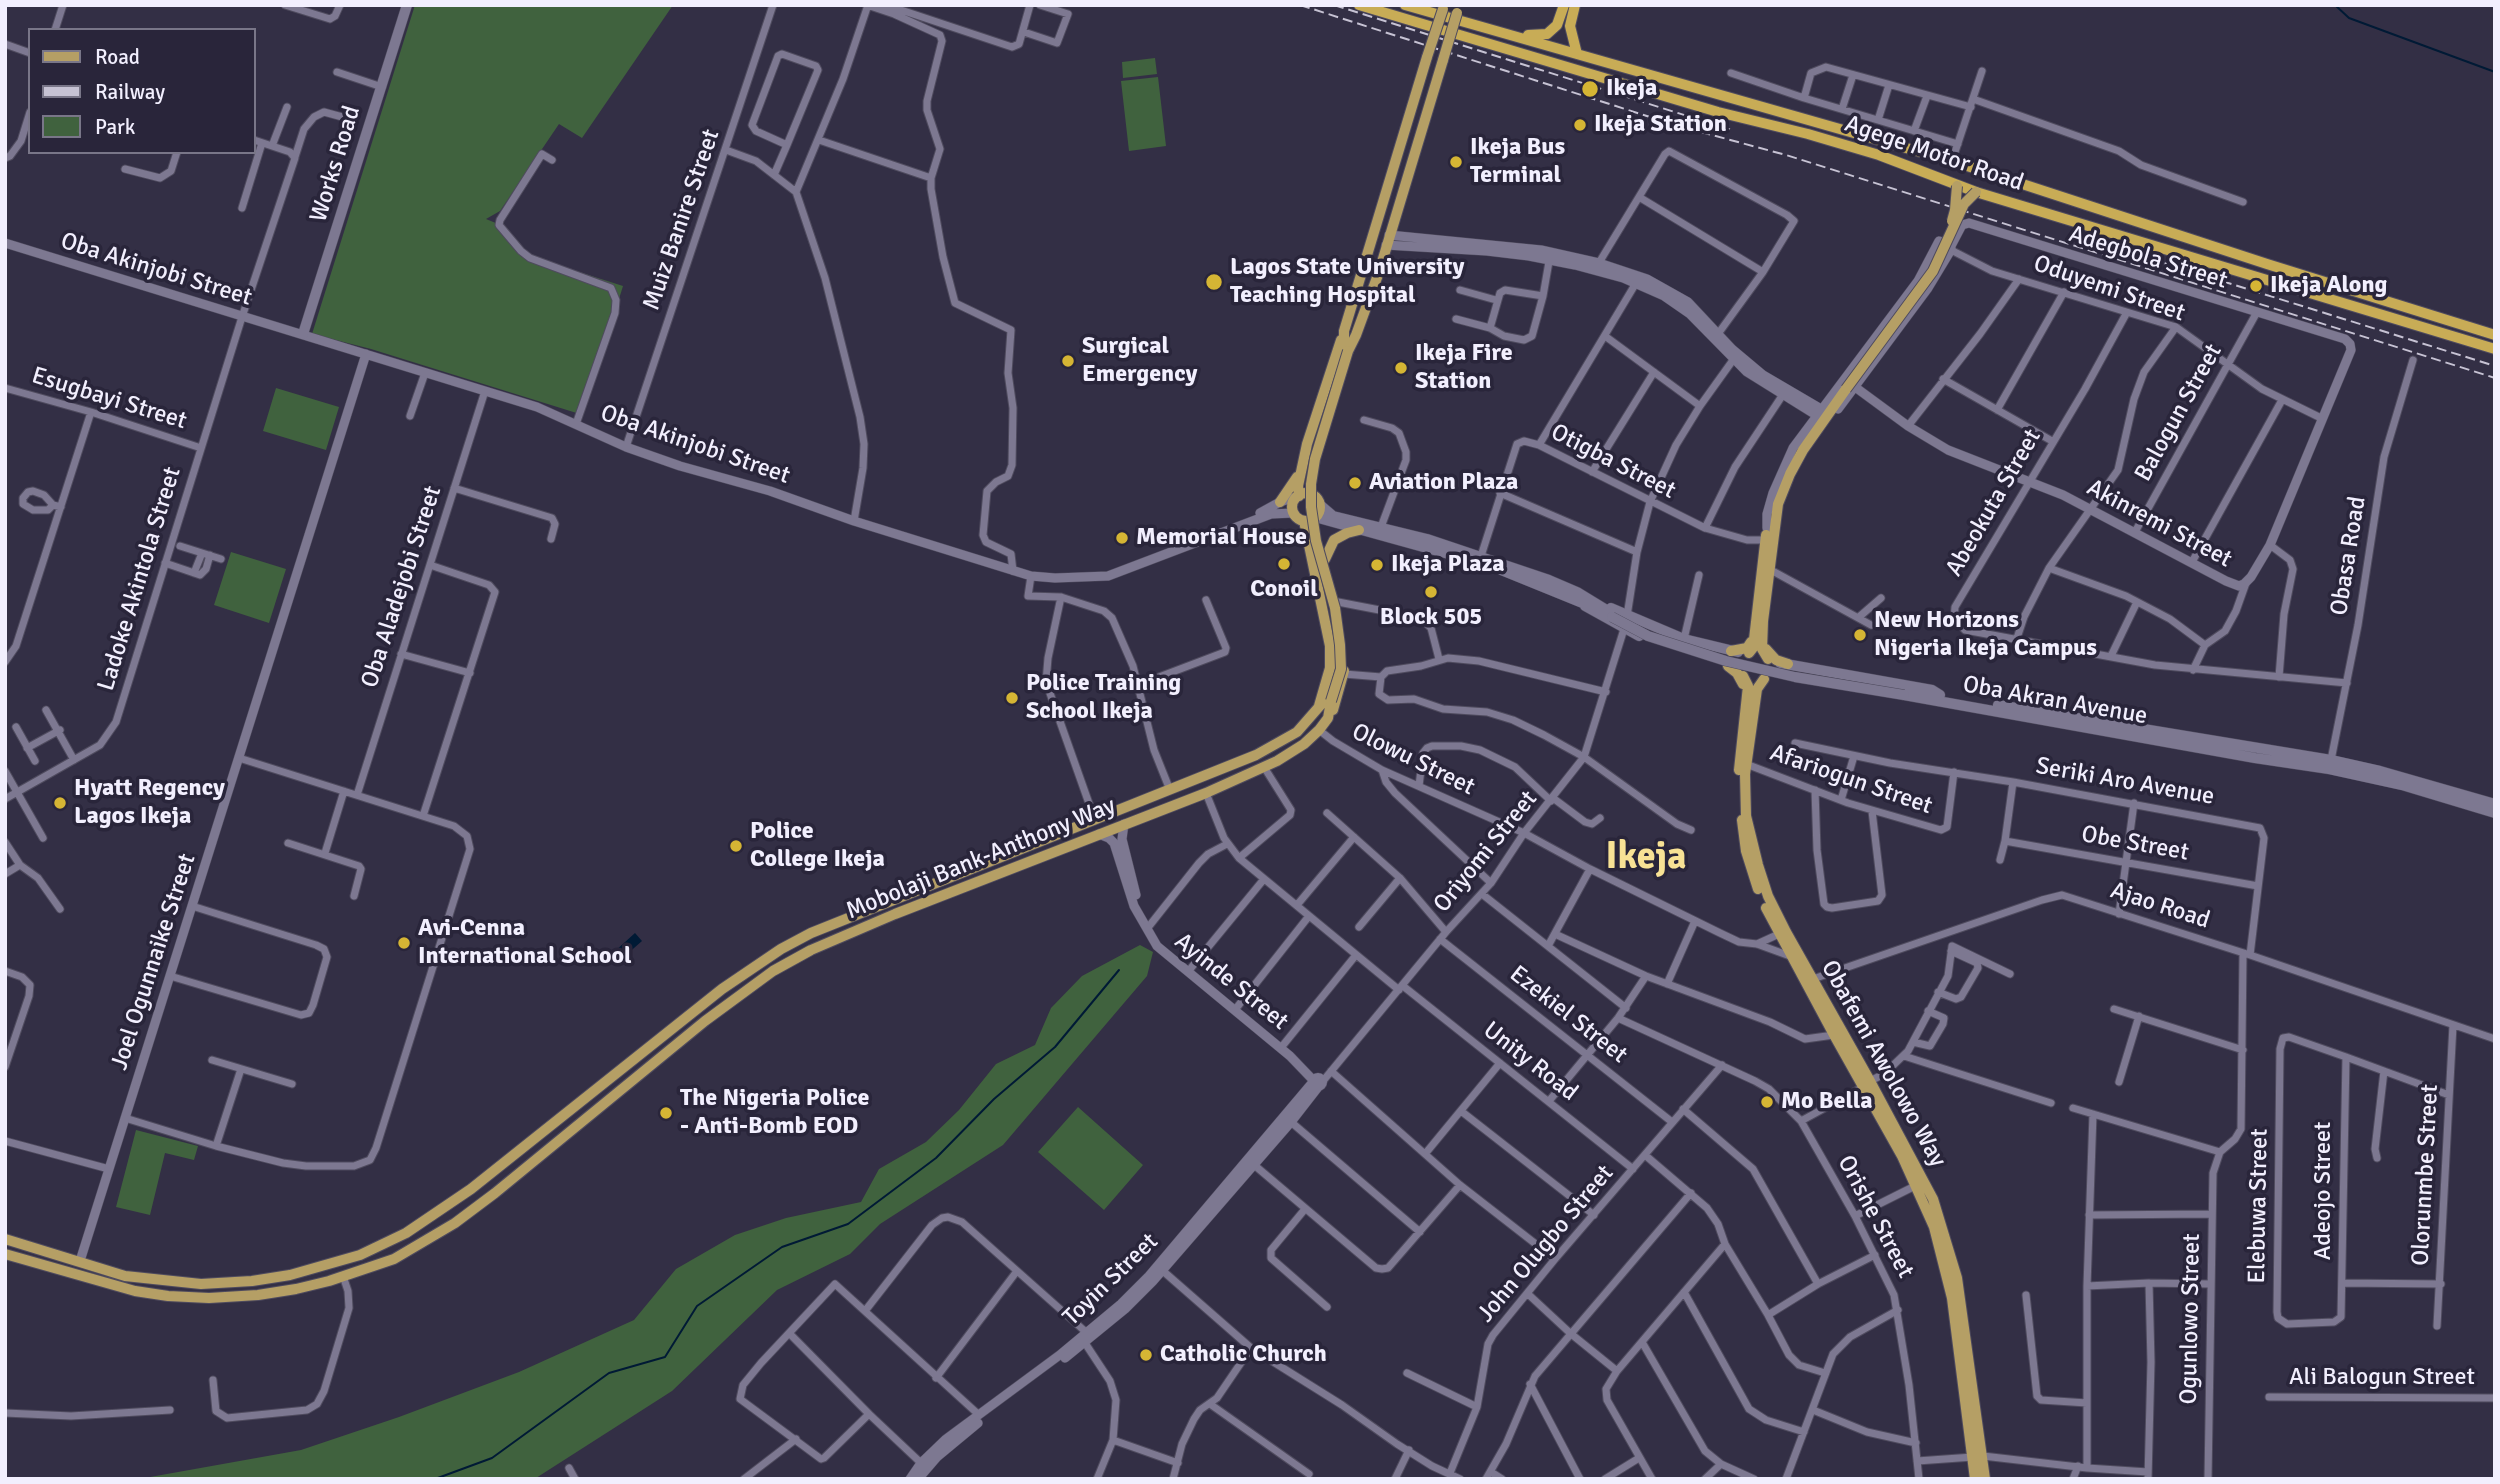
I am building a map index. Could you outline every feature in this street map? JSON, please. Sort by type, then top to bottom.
[{"type":"highway","name":"Agege Motor Road","points":[[1359,5],[1677,100],[1879,155],[1976,192],[2495,349]]},
{"type":"highway","name":"Agege Motor Road","points":[[1405,5],[1952,161],[2495,335]]},
{"type":"highway","points":[[1508,33],[1533,36],[1547,34],[1557,25],[1564,5]]},
{"type":"highway","points":[[1575,5],[1570,26],[1577,54]]},
{"type":"main road","name":"Works Road","points":[[303,334],[407,5]]},
{"type":"main road","name":"Mobolaji Bank-Anthony Way","points":[[1346,351],[1344,331],[1444,7]]},
{"type":"main road","name":"Mobolaji Bank-Anthony Way","points":[[5,1239],[125,1276],[185,1283],[224,1283],[290,1275],[360,1255],[406,1233],[452,1204],[741,975],[788,945],[811,933],[1170,790],[1277,745],[1297,732],[1325,703],[1333,679],[1334,646],[1312,543],[1306,489],[1312,454],[1346,351],[1356,335],[1388,240],[1459,9]]},
{"type":"main road","points":[[1848,387],[1928,269],[1952,221],[1957,186]]},
{"type":"main road","points":[[1731,651],[1747,648],[1757,629],[1769,533],[1780,492],[1803,450],[1934,271],[1965,204],[1976,192]]},
{"type":"main road","points":[[1344,331],[1307,444],[1297,497],[1292,505],[1293,513],[1426,546],[1505,570],[1613,615]]},
{"type":"main road","points":[[1325,703],[1331,646],[1315,575],[1311,519],[1318,512],[1316,500],[1323,449],[1356,335]]},
{"type":"main road","points":[[1307,444],[1312,450],[1323,449]]},
{"type":"main road","points":[[1280,502],[1300,472]]},
{"type":"main road","points":[[1297,497],[1306,494],[1333,516],[1480,556],[1549,580],[1684,639],[1731,651],[1762,653],[1768,659],[1788,664],[1932,690],[1943,699]]},
{"type":"main road","points":[[1311,519],[1338,602],[1344,644],[1344,674],[1334,708],[1328,718]]},
{"type":"main road","points":[[1327,565],[1335,540],[1346,533],[1359,530]]},
{"type":"main road","points":[[1749,653],[1757,629],[1769,569],[1769,533]]},
{"type":"main road","points":[[1315,575],[1318,568],[1327,565]]},
{"type":"main road","points":[[1577,592],[1613,615]]},
{"type":"main road","points":[[1566,595],[1624,629],[1678,650],[1737,668],[1744,676],[1756,682],[1769,677],[1914,700],[1943,699]]},
{"type":"main road","name":"Oba Akran Avenue","points":[[1613,615],[1648,636],[1726,662],[1795,677],[2331,760],[2495,804]]},
{"type":"main road","points":[[1757,629],[1770,656],[1788,664]]},
{"type":"main road","name":"Obafemi Awolowo Way","points":[[1757,629],[1762,649],[1768,659],[1769,677],[1751,695],[1738,775],[1744,816],[1758,865],[1768,896],[1917,1185],[1934,1227],[1961,1331]]},
{"type":"main road","points":[[1678,650],[1684,650],[1686,647],[1684,639]]},
{"type":"main road","name":"Obafemi Awolowo Way","points":[[1749,653],[1741,663],[1751,695],[1742,835],[1751,869],[1790,956],[1834,1035],[1867,1084],[1933,1199],[1957,1278],[1961,1331],[1978,1457],[1985,1479]]},
{"type":"main road","points":[[1728,666],[1737,673],[1751,695]]},
{"type":"main road","points":[[1823,685],[1819,678],[1826,671]]},
{"type":"main road","name":"Oba Akran Avenue","points":[[1943,699],[2255,758],[2329,769],[2402,785],[2495,813]]},
{"type":"main road","name":"Mobolaji Bank-Anthony Way","points":[[5,1254],[113,1286],[168,1296],[209,1298],[296,1289],[394,1259],[455,1223],[705,1021],[773,971],[895,914],[1206,793],[1264,767],[1295,751],[1319,730],[1328,718],[1325,703]]},
{"type":"main road","points":[[1077,827],[1082,840]]},
{"type":"main road","points":[[538,1137],[530,1147],[530,1154],[536,1155],[548,1149]]},
{"type":"main road","points":[[510,1158],[519,1154],[525,1155],[527,1162],[522,1171]]},
{"type":"main road","name":"Obafemi Awolowo Way","points":[[1975,1479],[1978,1457]]},
{"type":"street","points":[[56,28],[63,5]]},
{"type":"street","points":[[285,5],[330,19],[335,16],[340,5]]},
{"type":"street","name":"Muiz Banire Street","points":[[625,447],[773,5]]},
{"type":"street","points":[[796,192],[843,79],[867,5],[914,22],[940,35],[942,41],[927,110],[940,149],[931,189],[953,300],[960,307],[1011,330],[1008,373],[1013,408],[1011,472],[987,491],[983,535],[986,542],[1011,554],[1013,571]]},
{"type":"street","points":[[886,5],[1012,47],[1019,44],[1030,5]]},
{"type":"street","points":[[1024,32],[1057,43],[1068,14],[1040,5]]},
{"type":"street","points":[[5,44],[28,51]]},
{"type":"street","points":[[774,175],[787,145],[818,70],[816,66],[782,54],[778,56],[752,125],[756,131],[787,145]]},
{"type":"street","points":[[1804,98],[1811,74],[1826,67],[1927,96],[1972,103],[2119,151],[2141,165],[2243,202]]},
{"type":"street","points":[[1952,161],[1982,71]]},
{"type":"street","points":[[337,72],[382,87]]},
{"type":"street","points":[[1731,73],[1958,144]]},
{"type":"street","points":[[1842,109],[1853,75]]},
{"type":"street","points":[[1878,120],[1889,85]]},
{"type":"street","points":[[1914,131],[1927,96]]},
{"type":"street","points":[[272,146],[287,107]]},
{"type":"street","name":"Ladoke Akintola Street","points":[[5,799],[100,745],[112,730],[304,129],[314,117],[324,112],[346,118]]},
{"type":"street","points":[[5,158],[21,141],[28,118]]},
{"type":"street","points":[[819,140],[932,178]]},
{"type":"street","points":[[256,141],[290,152],[295,158]]},
{"type":"street","points":[[242,208],[262,143]]},
{"type":"street","points":[[726,150],[747,156],[796,192],[835,310],[860,416],[864,444],[863,468],[854,521]]},
{"type":"street","points":[[1597,266],[1667,152],[1673,151],[1787,215],[1794,220],[1763,272],[1716,336]]},
{"type":"street","points":[[125,169],[160,178],[170,171],[176,154]]},
{"type":"street","points":[[552,160],[542,154],[499,225],[530,258],[611,288],[616,300],[615,313],[576,424]]},
{"type":"street","points":[[1639,197],[1763,272]]},
{"type":"street","name":"Adegbola Street","points":[[1951,248],[1962,225],[1975,223],[2345,339]]},
{"type":"street","points":[[1388,240],[1550,256],[1647,279],[1678,295],[1696,309],[1733,360],[1759,381],[1782,396],[1818,412]]},
{"type":"street","points":[[1939,241],[1948,243],[1951,248],[1928,288],[1848,387],[1803,455],[1769,533],[1768,508],[1793,448],[1918,281],[1939,241]]},
{"type":"street","name":"Oba Akinjobi Street","points":[[5,243],[537,407],[625,447],[680,466],[770,491],[854,521],[1031,576],[1108,576],[1271,514],[1293,513]]},
{"type":"street","name":"Oduyemi Street","points":[[1951,248],[1992,271],[2126,314],[2176,327],[2226,365],[2283,400],[2321,418]]},
{"type":"street","points":[[1456,318],[1490,328],[1504,336],[1524,340],[1530,338],[1543,296],[1550,256]]},
{"type":"street","points":[[1597,266],[1664,296],[1690,314],[1763,375],[1818,412]]},
{"type":"street","points":[[1908,426],[2019,279]]},
{"type":"street","points":[[1539,445],[1636,283]]},
{"type":"street","points":[[1460,290],[1496,300]]},
{"type":"street","points":[[1490,328],[1500,293],[1505,290],[1543,296]]},
{"type":"street","points":[[1997,410],[2064,292]]},
{"type":"street","name":"Balogun Street","points":[[2135,532],[2257,312]]},
{"type":"street","name":"Abeokuta Street","points":[[2126,314],[1955,607],[1954,619],[1965,630],[2193,670],[2347,683]]},
{"type":"street","points":[[2017,638],[2024,617],[2049,568],[2115,475],[2120,464],[2134,399],[2144,372],[2176,327]]},
{"type":"street","points":[[1605,336],[1700,406]]},
{"type":"street","name":"Akinremi Street","points":[[1848,387],[1962,457],[2090,508],[2239,586],[2246,583],[2270,545],[2300,477],[2321,418],[2351,350],[2345,339]]},
{"type":"street","name":"Joel Ogunnaike Street","points":[[80,1261],[366,354]]},
{"type":"street","points":[[1627,616],[1637,552],[1650,502],[1670,457],[1700,406],[1733,360]]},
{"type":"street","name":"Obasa Road","points":[[2331,760],[2347,683],[2384,457],[2413,360]]},
{"type":"street","points":[[1592,472],[1654,372]]},
{"type":"street","points":[[410,416],[425,373]]},
{"type":"street","points":[[1943,379],[2052,441]]},
{"type":"street","name":"Esugbayi Street","points":[[5,388],[91,412],[201,448]]},
{"type":"street","name":"Oba Aladejobi Street","points":[[357,795],[485,391]]},
{"type":"street","points":[[1705,528],[1735,467],[1782,396]]},
{"type":"street","points":[[2192,562],[2283,400]]},
{"type":"street","points":[[5,662],[16,646],[57,506],[91,412]]},
{"type":"street","points":[[1364,420],[1399,433],[1406,452],[1406,460],[1381,527]]},
{"type":"street","name":"Otigba Street","points":[[1480,556],[1517,444],[1524,441],[1539,445],[1705,528],[1747,540],[1769,533]]},
{"type":"street","points":[[1400,476],[1433,486]]},
{"type":"street","points":[[454,488],[552,518],[555,524],[551,539]]},
{"type":"street","points":[[1500,493],[1637,552]]},
{"type":"street","points":[[1098,575],[1297,497]]},
{"type":"street","points":[[2270,545],[2290,559],[2293,569],[2284,614],[2279,677]]},
{"type":"street","points":[[180,546],[221,559]]},
{"type":"street","points":[[165,563],[194,573],[206,554]]},
{"type":"street","points":[[423,816],[495,592],[489,585],[430,565]]},
{"type":"street","points":[[2049,568],[2137,602],[2170,619],[2205,645]]},
{"type":"street","points":[[1769,569],[1871,625]]},
{"type":"street","points":[[1684,639],[1699,575]]},
{"type":"street","points":[[1031,576],[1028,596],[1061,597],[1104,611],[1112,618],[1133,666],[1154,750],[1170,790]]},
{"type":"street","points":[[2193,670],[2205,645],[2225,631],[2246,583]]},
{"type":"street","points":[[1061,597],[1048,658],[1046,682],[1091,809]]},
{"type":"street","points":[[1859,617],[1881,598]]},
{"type":"street","points":[[1138,685],[1225,653],[1226,648],[1206,600]]},
{"type":"street","points":[[1338,602],[1421,618],[1431,628],[1439,659]]},
{"type":"street","points":[[2110,656],[2137,602]]},
{"type":"street","name":"Oriyomi Street","points":[[1321,1079],[1491,883],[1524,833],[1584,757],[1624,629]]},
{"type":"street","points":[[401,654],[470,673]]},
{"type":"street","points":[[1606,692],[1479,661],[1439,659],[1421,666],[1387,671],[1381,677],[1378,687],[1383,698],[1388,700],[1414,699],[1443,709],[1487,712],[1513,720],[1584,757],[1677,824],[1691,830]]},
{"type":"street","points":[[1344,674],[1381,677]]},
{"type":"street","points":[[46,710],[60,730],[74,760]]},
{"type":"street","points":[[16,727],[35,761]]},
{"type":"street","points":[[27,748],[60,730]]},
{"type":"street","name":"Olowu Street","points":[[1319,730],[1381,770],[1524,833],[1695,921],[1739,942],[1758,943],[1790,956]]},
{"type":"street","name":"Seriki Aro Avenue","points":[[1795,743],[1854,756],[2134,803],[2260,828],[2264,838],[2247,954],[2243,1050]]},
{"type":"street","points":[[1419,786],[1423,753],[1427,748],[1461,746],[1480,750],[1515,767],[1552,800],[1585,822],[1592,824],[1600,818]]},
{"type":"street","points":[[1841,800],[1854,756]]},
{"type":"street","points":[[125,1118],[216,1146],[306,1166],[354,1166],[370,1160],[376,1148],[470,849],[467,836],[454,826],[239,758]]},
{"type":"street","name":"Afariogun Street","points":[[1746,764],[1872,811],[1945,829],[1954,772]]},
{"type":"street","points":[[1239,858],[1290,814],[1291,810],[1264,767]]},
{"type":"street","points":[[1381,770],[1395,793],[1491,883]]},
{"type":"street","points":[[5,771],[43,838]]},
{"type":"street","points":[[2000,860],[2013,782]]},
{"type":"street","points":[[1815,790],[1817,850],[1824,904],[1827,907],[1878,901],[1882,895],[1872,811]]},
{"type":"street","points":[[325,853],[344,791]]},
{"type":"street","name":"Unity Road","points":[[1206,793],[1227,844],[1239,858],[1356,955],[1500,1063],[1633,1169]]},
{"type":"street","points":[[2119,914],[2134,803]]},
{"type":"street","points":[[1327,813],[1400,878],[1446,932]]},
{"type":"street","name":"Ayinde Street","points":[[1124,824],[1123,845],[1138,900],[1150,925],[1167,949],[1284,1044],[1321,1079]]},
{"type":"street","name":"Ayinde Street","points":[[1099,834],[1114,843],[1134,906],[1157,946],[1321,1079]]},
{"type":"street","points":[[1297,905],[1354,837]]},
{"type":"street","name":"Obe Street","points":[[2005,841],[2258,886]]},
{"type":"street","points":[[5,842],[20,865],[38,878],[60,909]]},
{"type":"street","points":[[288,843],[325,853],[361,869],[354,896]]},
{"type":"street","points":[[1150,925],[1199,863],[1227,844]]},
{"type":"street","points":[[5,874],[20,865]]},
{"type":"street","points":[[1548,946],[1590,869]]},
{"type":"street","points":[[1359,927],[1400,878]]},
{"type":"street","points":[[1191,968],[1264,879]]},
{"type":"street","points":[[1482,894],[1626,1008]]},
{"type":"street","name":"Ajao Road","points":[[1813,979],[2056,896],[2068,896],[2495,1039]]},
{"type":"street","points":[[170,976],[301,1015],[309,1013],[313,1005],[327,957],[324,949],[192,906]]},
{"type":"street","points":[[1238,1006],[1309,916]]},
{"type":"street","points":[[1667,984],[1695,921]]},
{"type":"street","points":[[1555,934],[1646,976],[1770,1022],[1805,1039],[1834,1035]]},
{"type":"street","points":[[1758,943],[1779,934]]},
{"type":"street","name":"Ezekiel Street","points":[[1440,939],[1672,1122]]},
{"type":"street","points":[[1801,1121],[1884,1074],[1904,1056],[1948,976],[1952,946],[2010,974]]},
{"type":"street","points":[[1938,992],[1956,999],[1961,997],[1978,968],[1977,964],[1951,951]]},
{"type":"street","points":[[1284,1044],[1356,955]]},
{"type":"street","points":[[5,971],[22,977],[30,985],[29,996],[5,1067]]},
{"type":"street","points":[[1549,1101],[1626,1008],[1646,976]]},
{"type":"street","points":[[2114,1009],[2243,1050]]},
{"type":"street","points":[[1913,1042],[1930,1046],[1943,1024],[1944,1018],[1928,1010]]},
{"type":"street","points":[[2119,1082],[2139,1016]]},
{"type":"street","name":"Orishe Street","points":[[1618,1018],[1722,1065],[1769,1090],[1801,1121],[1889,1282],[1898,1310],[1919,1479]]},
{"type":"street","name":"Olorunmbe Street","points":[[2437,1326],[2453,1025]]},
{"type":"street","name":"Elebuwa Street","points":[[2334,1322],[2287,1324],[2278,1318],[2280,1049],[2283,1038],[2289,1037],[2346,1057]]},
{"type":"street","name":"Ogunlowo Street","points":[[2208,1479],[2213,1173],[2220,1152],[2235,1139],[2241,1129],[2243,1050]]},
{"type":"street","points":[[1904,1056],[2051,1103]]},
{"type":"street","points":[[2346,1057],[2449,1095]]},
{"type":"street","name":"Adeojo Street","points":[[2334,1322],[2341,1317],[2343,1283],[2342,1167],[2346,1057]]},
{"type":"street","points":[[212,1060],[292,1084]]},
{"type":"street","points":[[1425,1154],[1500,1063]]},
{"type":"street","name":"John Olugbo Street","points":[[1450,1473],[1477,1406],[1488,1345],[1498,1328],[1722,1065]]},
{"type":"street","points":[[216,1146],[241,1069]]},
{"type":"street","points":[[2377,1158],[2375,1149],[2384,1071]]},
{"type":"street","points":[[1321,1079],[1425,1154],[1460,1185],[1555,1259]]},
{"type":"street","name":"Toyin Street","points":[[910,1479],[921,1463],[946,1439],[1125,1309],[1163,1271],[1291,1122],[1321,1079]]},
{"type":"street","name":"Toyin Street","points":[[918,1479],[937,1457],[968,1430],[1086,1338],[1149,1276],[1321,1079]]},
{"type":"street","points":[[2073,1108],[2220,1152]]},
{"type":"street","points":[[1683,1109],[1753,1169],[1818,1284]]},
{"type":"street","points":[[1461,1111],[1594,1215]]},
{"type":"street","points":[[2073,1479],[2083,1467],[2087,1403],[2087,1286],[2093,1114]]},
{"type":"street","points":[[1291,1122],[1420,1231]]},
{"type":"street","points":[[5,1141],[109,1170]]},
{"type":"street","points":[[1645,1155],[1707,1208],[1793,1360],[1825,1373]]},
{"type":"street","points":[[1253,1164],[1376,1268],[1382,1269],[1388,1268],[1460,1185]]},
{"type":"street","points":[[1855,1216],[1917,1185]]},
{"type":"street","points":[[1502,1479],[1489,1475],[1506,1444],[1530,1384],[1570,1333],[1691,1193]]},
{"type":"street","points":[[1305,1209],[1272,1250],[1271,1258],[1327,1307]]},
{"type":"street","points":[[2090,1215],[2211,1214]]},
{"type":"street","points":[[865,1311],[932,1225],[948,1217],[962,1222],[1086,1338],[1110,1381],[1116,1400],[1113,1440],[1097,1479]]},
{"type":"street","points":[[1652,1479],[1607,1400],[1606,1389],[1617,1371],[1725,1244]]},
{"type":"street","points":[[1768,1315],[1818,1284],[1875,1255]]},
{"type":"street","points":[[936,1378],[1017,1271]]},
{"type":"street","points":[[1163,1271],[1251,1348],[1432,1466],[1460,1479]]},
{"type":"street","points":[[212,1380],[216,1411],[227,1418],[307,1410],[317,1404],[324,1391],[349,1308],[348,1291],[343,1276]]},
{"type":"street","points":[[1917,1461],[1978,1457],[2148,1475],[2151,1362],[2149,1283]]},
{"type":"street","points":[[2343,1283],[2441,1284]]},
{"type":"street","points":[[869,1414],[824,1458],[817,1458],[796,1439],[740,1399],[743,1385],[761,1363],[835,1284],[978,1415]]},
{"type":"street","points":[[2087,1286],[2210,1284]]},
{"type":"street","points":[[1684,1292],[1749,1409],[1766,1420],[1804,1432]]},
{"type":"street","points":[[1528,1294],[1617,1371]]},
{"type":"street","points":[[2026,1295],[2037,1396],[2041,1400],[2087,1403]]},
{"type":"street","points":[[1797,1479],[1787,1477],[1833,1354],[1841,1343],[1898,1310]]},
{"type":"street","points":[[790,1334],[921,1463]]},
{"type":"street","points":[[1642,1342],[1705,1451],[1721,1464],[1754,1479]]},
{"type":"street","points":[[1173,1479],[1182,1444],[1194,1419],[1200,1410],[1217,1398],[1251,1348]]},
{"type":"street","points":[[1407,1373],[1477,1406]]},
{"type":"street","points":[[1530,1384],[1580,1479]]},
{"type":"street","name":"Ali Balogun Street","points":[[2269,1397],[2495,1398]]},
{"type":"street","points":[[1210,1404],[1308,1474]]},
{"type":"street","points":[[5,1413],[71,1416],[170,1410]]},
{"type":"street","points":[[1813,1410],[1874,1434],[1916,1443]]},
{"type":"street","points":[[744,1479],[796,1439]]},
{"type":"street","points":[[1113,1440],[1178,1463]]},
{"type":"street","points":[[1395,1479],[1409,1450]]},
{"type":"street","points":[[1605,1479],[1639,1458]]},
{"type":"street","points":[[1705,1479],[1721,1464]]},
{"type":"street","points":[[569,1468],[575,1479]]},
{"type":"green space","points":[[415,5],[673,5],[582,138],[559,124],[500,211],[486,219],[503,226],[523,254],[623,286],[583,415],[371,349],[312,334]]},
{"type":"green space","points":[[1155,58],[1157,74],[1123,78],[1122,62]]},
{"type":"green space","points":[[1158,77],[1166,146],[1129,151],[1121,81]]},
{"type":"green space","points":[[276,388],[339,407],[326,450],[263,431]]},
{"type":"green space","points":[[231,552],[286,569],[269,623],[214,605]]},
{"type":"green space","points":[[1140,945],[1153,952],[1147,976],[1003,1145],[880,1224],[850,1254],[777,1290],[672,1391],[536,1478],[139,1479],[301,1450],[519,1372],[634,1320],[676,1269],[735,1235],[786,1218],[861,1202],[879,1169],[926,1142],[959,1110],[996,1064],[1035,1045],[1051,1008],[1082,976]]},
{"type":"green space","points":[[1078,1107],[1143,1165],[1104,1210],[1038,1152]]},
{"type":"green space","points":[[136,1130],[198,1146],[194,1160],[165,1153],[150,1215],[116,1207]]},
{"type":"water","points":[[635,933],[642,941],[626,955],[631,962],[626,966],[614,952]]},
{"type":"waterway","points":[[2335,5],[2349,18],[2495,72]]},
{"type":"waterway","points":[[435,1479],[492,1458],[609,1373],[665,1357],[697,1306],[782,1247],[848,1224],[936,1158],[994,1099],[1055,1047],[1119,970]]},
{"type":"railway","points":[[1300,5],[1675,125],[1786,155],[2495,378]]},
{"type":"railway","points":[[1334,5],[1732,130]]},
{"type":"railway","points":[[2093,241],[2495,366]]},
{"type":"place","name":"Ikeja","points":[[1590,89]]},
{"type":"place","name":"Ikeja Station","points":[[1580,125]]},
{"type":"place","name":"Ikeja Bus Terminal","points":[[1456,162]]},
{"type":"place","name":"Lagos State University Teaching Hospital","points":[[1214,282]]},
{"type":"place","name":"Ikeja Along","points":[[2256,286]]},
{"type":"place","name":"Surgical Emergency","points":[[1068,361]]},
{"type":"place","name":"Ikeja Fire Station","points":[[1401,368]]},
{"type":"place","name":"Aviation Plaza","points":[[1355,483]]},
{"type":"place","name":"Memorial House","points":[[1122,538]]},
{"type":"place","name":"Conoil","points":[[1284,564]]},
{"type":"place","name":"Ikeja Plaza","points":[[1377,565]]},
{"type":"place","name":"Block 505","points":[[1431,592]]},
{"type":"place","name":"New Horizons Nigeria Ikeja Campus","points":[[1860,635]]},
{"type":"place","name":"Police Training School Ikeja","points":[[1012,698]]},
{"type":"place","name":"Hyatt Regency Lagos Ikeja","points":[[60,803]]},
{"type":"place","name":"Police College Ikeja","points":[[736,846]]},
{"type":"place","name":"Avi-Cenna International School","points":[[404,943]]},
{"type":"place","name":"Mo Bella","points":[[1767,1102]]},
{"type":"place","name":"The Nigeria Police - Anti-Bomb EOD","points":[[666,1113]]},
{"type":"place","name":"Catholic Church","points":[[1146,1355]]},
{"type":"district","name":"Ikeja","points":[[1646,858]]}]
